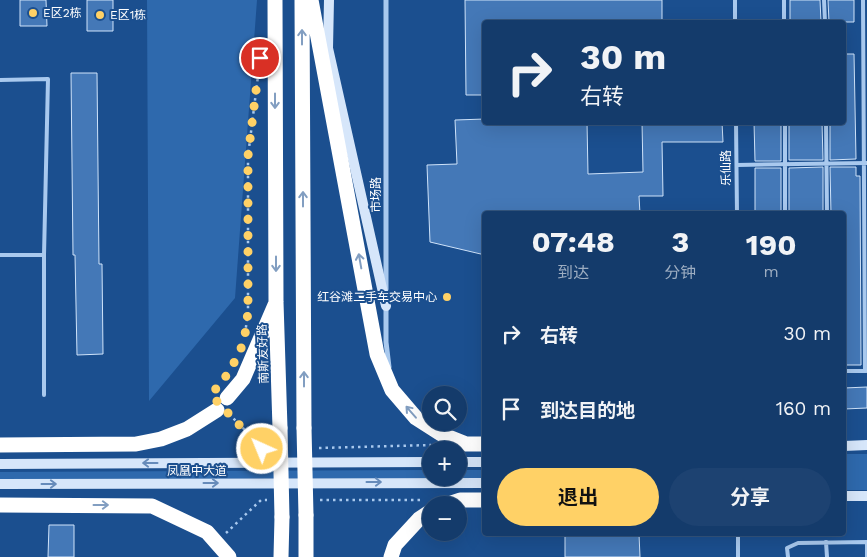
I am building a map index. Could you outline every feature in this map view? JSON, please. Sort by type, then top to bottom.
[{"type":"highway","name":"南斯友好路","points":[[275,0],[276,302],[282,517],[281,557]]},
{"type":"highway","points":[[302,0],[306,557]]},
{"type":"highway","points":[[312,0],[377,354],[392,390],[416,418],[441,434],[466,444],[482,444]]},
{"type":"highway","points":[[0,445],[136,444],[161,439],[187,429],[223,406],[243,379],[276,302]]},
{"type":"highway","points":[[467,500],[482,500]]},
{"type":"highway","points":[[0,505],[152,506],[207,532],[229,557]]},
{"type":"highway","points":[[391,557],[395,545],[422,517]]},
{"type":"main road","points":[[329,0],[328,48],[386,306]]},
{"type":"main road","points":[[846,446],[867,445]]},
{"type":"main road","name":"凤凰中大道","points":[[0,464],[422,462]]},
{"type":"main road","points":[[467,462],[482,462]]},
{"type":"main road","name":"凤凰中大道","points":[[0,484],[482,483]]},
{"type":"main road","points":[[846,496],[867,496]]},
{"type":"street","name":"市场路","points":[[386,0],[386,342],[392,390]]},
{"type":"lane","points":[[735,0],[735,20]]},
{"type":"lane","points":[[784,0],[784,20]]},
{"type":"lane","points":[[824,0],[825,20]]},
{"type":"lane","points":[[846,371],[866,371],[863,0]]},
{"type":"lane","points":[[0,80],[48,79],[44,255],[44,395]]},
{"type":"lane","name":"乐仙路","points":[[736,125],[737,211]]},
{"type":"lane","points":[[785,125],[785,211]]},
{"type":"lane","points":[[826,125],[827,211]]},
{"type":"lane","points":[[736,165],[865,163]]},
{"type":"lane","points":[[0,255],[44,255]]},
{"type":"lane","points":[[738,536],[738,557]]},
{"type":"lane","points":[[826,542],[827,557]]},
{"type":"lane","points":[[788,557],[788,548],[798,543],[826,542],[867,542],[867,557]]},
{"type":"path","points":[[244,342],[248,312],[248,156],[259,68]]},
{"type":"path","points":[[223,406],[262,449],[272,449]]},
{"type":"path","points":[[311,448],[422,445]]},
{"type":"path","points":[[223,536],[261,500],[271,500]]},
{"type":"path","points":[[311,500],[420,500]]},
{"type":"shaded area","points":[[147,0],[257,0],[235,298],[149,401]]},
{"type":"shaded area","points":[[846,454],[867,454],[867,490],[846,490]]},
{"type":"shaded area","points":[[422,470],[422,478],[0,479],[0,472]]},
{"type":"shaded area","points":[[467,470],[482,470],[482,478],[467,478]]},
{"type":"building","name":"E区2栋","points":[[20,0],[46,0],[47,26],[20,26]]},
{"type":"building","name":"E区1栋","points":[[87,0],[113,0],[113,31],[87,31]]},
{"type":"building","points":[[465,0],[662,0],[662,20],[482,20],[482,95],[466,95]]},
{"type":"building","points":[[790,0],[820,0],[821,20],[790,20]]},
{"type":"building","points":[[828,0],[854,0],[854,22],[829,20]]},
{"type":"building","points":[[846,54],[854,54],[856,159],[830,160],[830,125],[846,125]]},
{"type":"building","points":[[71,73],[97,73],[99,264],[102,264],[103,354],[77,355],[75,255],[73,255]]},
{"type":"building","points":[[482,119],[482,125],[587,125],[588,174],[643,172],[642,125],[722,125],[723,142],[662,142],[663,196],[639,196],[640,211],[482,211],[482,254],[430,242],[427,165],[457,164],[455,120]]},
{"type":"building","points":[[754,125],[781,125],[781,161],[755,161]]},
{"type":"building","points":[[789,125],[822,125],[823,160],[789,160]]},
{"type":"building","points":[[823,167],[823,211],[789,211],[789,168]]},
{"type":"building","points":[[830,167],[856,167],[856,176],[860,176],[861,365],[846,365],[846,211],[831,211]]},
{"type":"building","points":[[755,168],[781,168],[781,211],[755,211]]},
{"type":"building","points":[[867,387],[867,408],[846,409],[846,388]]},
{"type":"building","points":[[49,525],[74,525],[74,557],[48,557]]},
{"type":"building","points":[[565,536],[639,536],[640,557],[565,557]]},
{"type":"place","name":"E区2栋","points":[[33,13]]},
{"type":"place","name":"E区1栋","points":[[100,15]]},
{"type":"place","name":"红谷滩二手车交易中心","points":[[447,297]]},
{"type":"route","points":[[260,58],[248,156],[248,312],[244,342],[230,371],[211,395],[262,449]]}]
